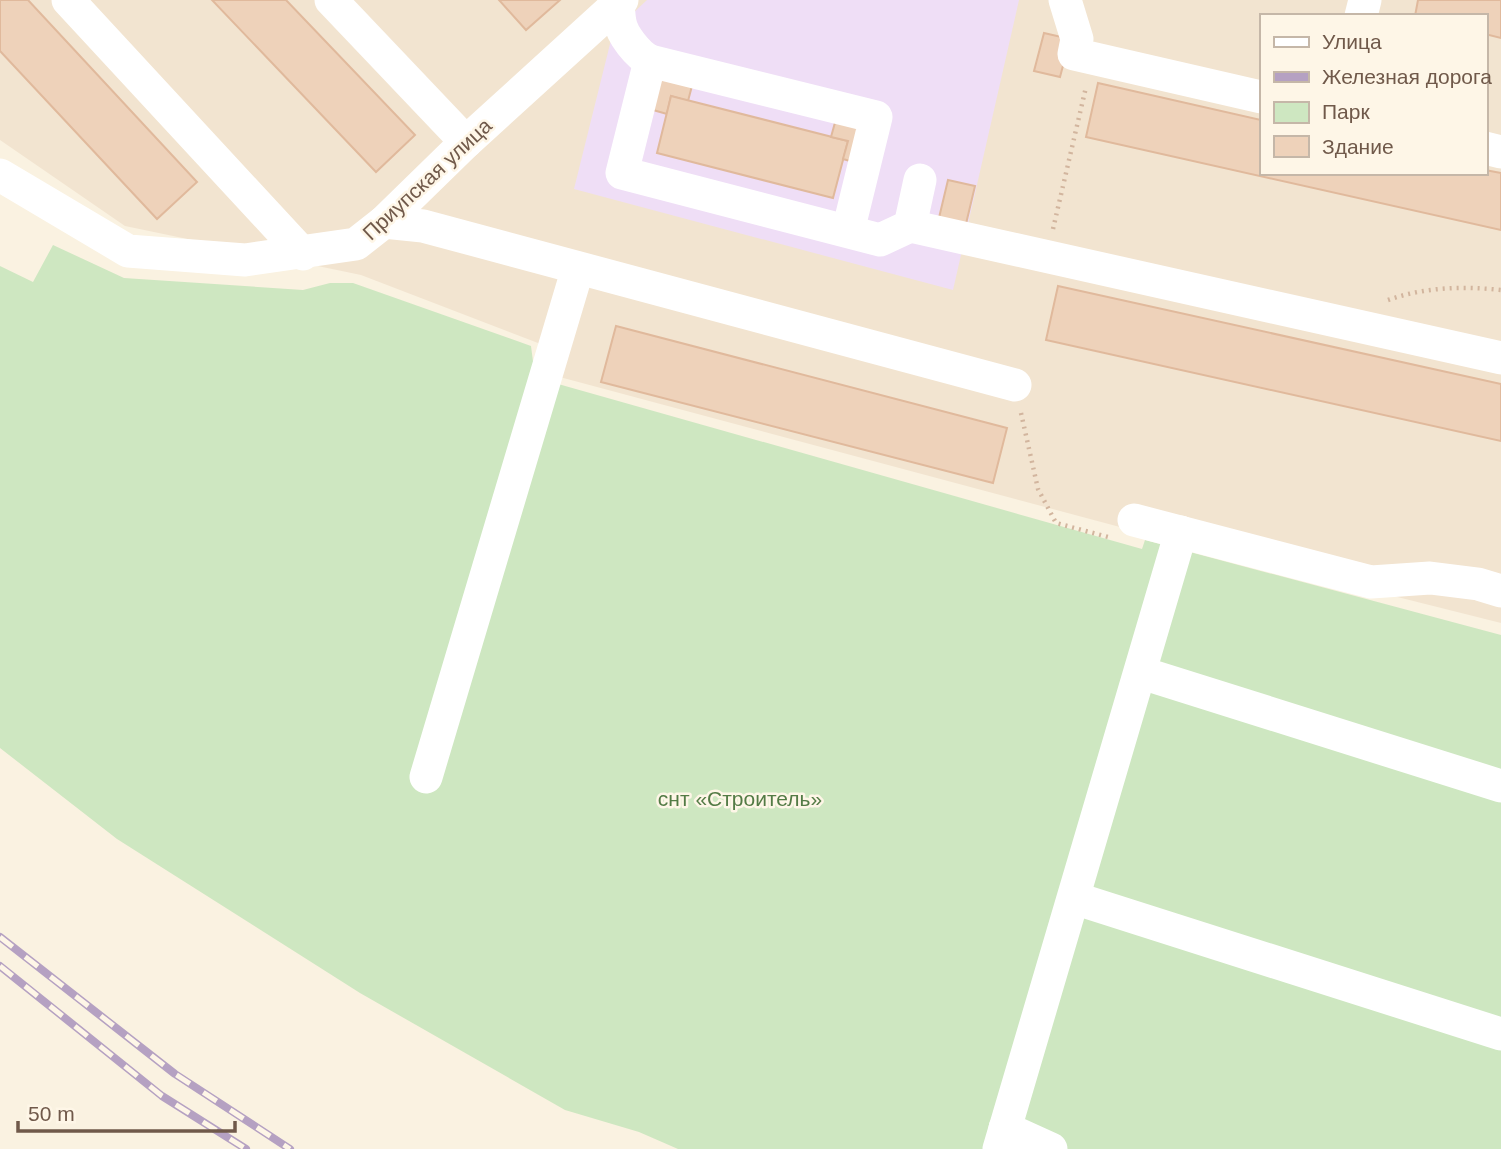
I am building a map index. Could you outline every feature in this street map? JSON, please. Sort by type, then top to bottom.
[{"type":"street","points":[[68,0],[303,254]]},
{"type":"street","points":[[331,0],[466,142]]},
{"type":"street","points":[[1065,0],[1077,39],[1074,54],[1260,97]]},
{"type":"street","points":[[619,1],[620,25],[641,57],[876,117],[848,231]]},
{"type":"street","name":"Приупская улица","points":[[0,175],[128,251],[245,260],[303,254],[356,244],[384,222],[466,142],[619,1]]},
{"type":"street","points":[[650,61],[622,173],[880,240],[910,226],[1501,358]]},
{"type":"street","points":[[428,180],[444,211],[465,238]]},
{"type":"street","points":[[910,226],[920,180]]},
{"type":"street","points":[[384,222],[423,226],[1014,385]]},
{"type":"street","points":[[426,778],[578,268]]},
{"type":"street","points":[[1134,520],[1371,582],[1430,578],[1478,584],[1501,591]]},
{"type":"street","points":[[1051,1149],[1002,1139],[1142,673],[1181,532]]},
{"type":"street","points":[[1142,673],[1501,786]]},
{"type":"street","points":[[1074,898],[1501,1034]]},
{"type":"path","points":[[1046,257],[1093,59]]},
{"type":"path","points":[[1379,303],[1415,291],[1470,286],[1501,290]]},
{"type":"path","points":[[1014,385],[1038,489],[1056,523],[1128,542],[1134,520]]},
{"type":"shaded area","points":[[0,0],[1501,0],[1501,623],[1146,534],[541,372],[538,343],[361,275],[125,226],[0,140]]},
{"type":"shaded area","points":[[647,0],[1019,0],[953,290],[574,189],[613,32]]},
{"type":"green space","name":"снт «Строитель»","points":[[53,245],[124,278],[303,290],[330,283],[353,283],[531,346],[535,377],[544,380],[1142,549],[1145,540],[1501,635],[1501,1149],[678,1149],[639,1132],[565,1110],[360,993],[117,839],[0,748],[0,266],[33,282]]},
{"type":"building","points":[[0,0],[28,0],[197,182],[157,219],[0,51]]},
{"type":"building","points":[[212,0],[286,0],[415,135],[376,172]]},
{"type":"building","points":[[499,0],[560,0],[526,30]]},
{"type":"building","points":[[1418,0],[1501,0],[1501,38],[1487,34],[1487,14],[1415,14]]},
{"type":"building","points":[[1044,33],[1070,39],[1060,77],[1034,71]]},
{"type":"building","points":[[662,75],[693,82],[688,101],[671,96],[667,114],[653,110]]},
{"type":"building","points":[[1098,83],[1260,120],[1260,175],[1487,175],[1487,170],[1501,173],[1501,230],[1086,137]]},
{"type":"building","points":[[671,96],[848,141],[833,198],[657,153]]},
{"type":"building","points":[[836,119],[867,126],[857,163],[843,159],[848,141],[831,137]]},
{"type":"building","points":[[948,180],[975,186],[965,228],[938,222]]},
{"type":"building","points":[[1058,286],[1501,384],[1501,441],[1046,340]]},
{"type":"building","points":[[616,326],[1007,428],[993,483],[601,382]]},
{"type":"railway","points":[[0,937],[175,1074],[290,1149]]},
{"type":"railway","points":[[0,966],[162,1096],[246,1149]]}]
